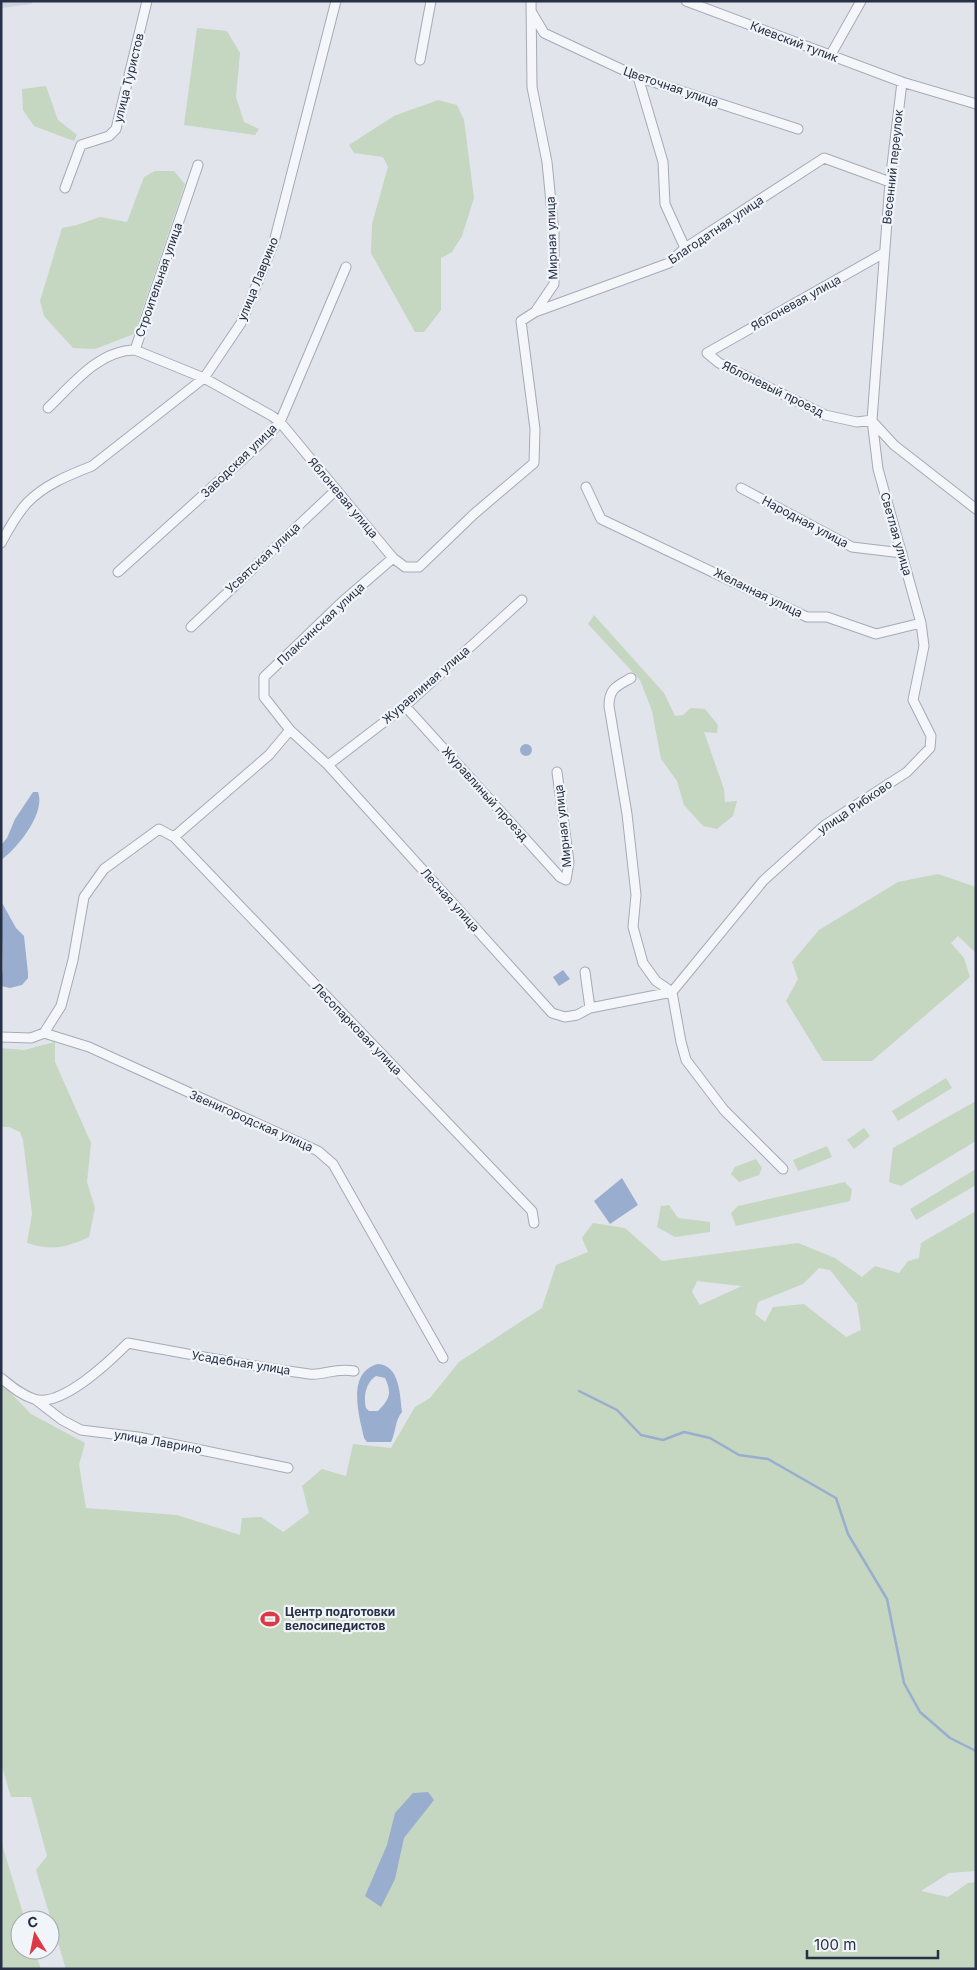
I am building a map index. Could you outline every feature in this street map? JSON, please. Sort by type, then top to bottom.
[{"type":"street","name":"улица Туристов","points":[[65,188],[81,145],[109,136],[116,129],[147,1]]},
{"type":"street","name":"улица Лаврино","points":[[1,543],[25,505],[36,495],[70,474],[92,466],[204,378],[242,323],[274,242],[336,1]]},
{"type":"street","points":[[420,60],[431,1]]},
{"type":"street","name":"Киевский тупик","points":[[686,1],[830,56],[976,104]]},
{"type":"street","points":[[830,56],[861,1]]},
{"type":"street","name":"Цветочная улица","points":[[531,6],[544,33],[638,78],[798,129]]},
{"type":"street","name":"Мирная улица","points":[[531,6],[532,86],[547,162],[554,241],[554,284],[535,312],[521,321],[535,429],[534,463]]},
{"type":"street","points":[[638,78],[663,162],[665,204],[685,248]]},
{"type":"street","name":"Весенний переулок","points":[[872,420],[890,182],[905,82]]},
{"type":"street","name":"Благодатная улица","points":[[535,312],[670,263],[685,248],[824,158],[890,182]]},
{"type":"street","name":"Строительная улица","points":[[48,408],[96,362],[121,350],[135,350],[198,165]]},
{"type":"street","name":"Яблоневая улица","points":[[707,352],[884,253]]},
{"type":"street","name":"Заводская улица","points":[[118,572],[262,442],[280,422],[346,267]]},
{"type":"street","name":"Яблоневая улица","points":[[135,350],[204,378],[280,422],[393,558],[405,567],[420,567],[474,514],[534,463]]},
{"type":"street","name":"Яблоневый проезд","points":[[707,352],[719,363],[825,415],[857,422],[872,420]]},
{"type":"street","points":[[872,420],[894,445],[976,509]]},
{"type":"street","name":"Светлая улица","points":[[872,420],[878,469],[921,623],[924,646]]},
{"type":"street","name":"Желанная улица","points":[[586,487],[601,519],[807,617],[827,617],[876,634],[921,623]]},
{"type":"street","name":"Народная улица","points":[[740,488],[852,547],[902,553]]},
{"type":"street","name":"Усвятская улица","points":[[190,627],[336,490]]},
{"type":"street","name":"Плаксинская улица","points":[[264,697],[264,677],[342,602],[393,558]]},
{"type":"street","name":"Журавлиная улица","points":[[328,765],[405,706],[522,600]]},
{"type":"street","name":"улица Рибково","points":[[672,992],[763,881],[825,825],[907,772],[930,748],[931,736],[914,700],[924,646]]},
{"type":"street","points":[[631,678],[614,688],[609,695],[608,706],[627,814],[636,895],[633,927],[643,963],[656,981],[672,992],[686,1060],[724,1110],[783,1169]]},
{"type":"street","name":"Лесная улица","points":[[264,697],[290,730],[328,765],[552,1013],[565,1017],[577,1015],[590,1008],[672,992]]},
{"type":"street","name":"Журавлиный проезд","points":[[405,706],[560,877],[566,880]]},
{"type":"street","points":[[1,1037],[31,1038],[44,1032],[61,1006],[73,960],[84,896],[104,869],[160,829],[174,838],[269,755],[290,730]]},
{"type":"street","name":"Мирная улица","points":[[557,772],[569,862],[566,880]]},
{"type":"street","name":"Лесопарковая улица","points":[[174,838],[532,1212],[534,1223]]},
{"type":"street","points":[[585,972],[590,1008]]},
{"type":"street","name":"Звенигородская улица","points":[[44,1032],[89,1047],[318,1151],[333,1164],[443,1358]]},
{"type":"street","name":"Усадебная улица","points":[[36,1400],[54,1398],[76,1388],[128,1343],[267,1368],[313,1374],[342,1368],[354,1370]]},
{"type":"street","name":"улица Лаврино","points":[[1,1378],[18,1392],[36,1400],[62,1420],[81,1430],[138,1437],[288,1468]]},
{"type":"shaded area","points":[[1,1],[31,1],[32,4],[1,8]]},
{"type":"green space","points":[[197,28],[227,31],[240,53],[236,97],[244,122],[259,129],[255,135],[184,125]]},
{"type":"green space","points":[[46,86],[58,120],[77,135],[74,141],[34,126],[23,110],[22,89]]},
{"type":"green space","points":[[438,100],[457,105],[464,120],[474,198],[462,236],[452,252],[441,258],[441,310],[424,332],[415,332],[371,253],[372,224],[388,167],[383,157],[354,153],[349,145],[394,116]]},
{"type":"green space","points":[[155,171],[174,171],[185,184],[134,334],[95,349],[73,348],[44,316],[40,301],[62,228],[100,217],[127,222],[144,177]]},
{"type":"green space","points":[[594,615],[664,693],[675,716],[683,715],[691,708],[705,709],[718,725],[717,733],[704,732],[724,789],[725,802],[737,801],[733,816],[717,829],[703,826],[684,805],[677,781],[661,759],[652,711],[640,680],[588,624]]},
{"type":"green space","points":[[938,874],[976,887],[976,953],[958,936],[951,943],[964,958],[970,977],[872,1061],[823,1061],[786,1001],[798,979],[792,962],[819,930],[898,882]]},
{"type":"green space","points":[[55,1042],[55,1062],[91,1143],[87,1182],[95,1208],[89,1237],[73,1244],[52,1248],[27,1243],[32,1214],[23,1140],[20,1132],[9,1127],[1,1127],[1,1048],[24,1050]]},
{"type":"green space","points":[[946,1078],[952,1088],[898,1121],[892,1111]]},
{"type":"green space","points":[[976,1101],[976,1141],[901,1186],[889,1182],[893,1148]]},
{"type":"green space","points":[[864,1128],[870,1136],[854,1149],[847,1140]]},
{"type":"green space","points":[[827,1146],[832,1157],[798,1171],[793,1160]]},
{"type":"green space","points":[[756,1159],[762,1168],[759,1175],[739,1182],[731,1174],[735,1167]]},
{"type":"green space","points":[[976,1169],[976,1185],[916,1220],[910,1209]]},
{"type":"green space","points":[[845,1182],[852,1190],[850,1201],[736,1226],[731,1213],[738,1206]]},
{"type":"green space","points":[[669,1205],[678,1218],[710,1222],[710,1232],[675,1237],[657,1227],[661,1206]]},
{"type":"green space","points":[[976,1211],[976,1871],[949,1873],[921,1891],[948,1897],[968,1883],[976,1882],[976,1969],[66,1969],[60,1949],[60,1910],[48,1910],[36,1870],[47,1856],[31,1797],[11,1797],[1,1763],[1,1383],[31,1414],[85,1443],[79,1465],[86,1508],[177,1515],[240,1535],[242,1518],[261,1517],[283,1532],[309,1513],[302,1486],[322,1469],[346,1476],[353,1444],[391,1448],[415,1407],[430,1398],[459,1362],[542,1308],[556,1265],[588,1252],[582,1238],[593,1223],[625,1228],[662,1261],[798,1243],[835,1258],[862,1277],[875,1266],[899,1273],[908,1261],[919,1258],[921,1243]],"holes":[[[819,1268],[830,1270],[857,1304],[861,1330],[846,1337],[804,1304],[773,1307],[765,1322],[755,1314],[758,1302],[803,1284]],[[697,1281],[741,1286],[700,1305],[692,1292]]]},
{"type":"green space","points":[[1,1841],[22,1910],[10,1910],[10,1960],[38,1960],[41,1969],[1,1969]]},
{"type":"water","points":[[526,744],[532,750],[526,756],[520,750]]},
{"type":"water","points":[[33,792],[38,792],[39,801],[34,820],[15,848],[1,860],[1,845],[7,838],[15,819]]},
{"type":"water","points":[[1,901],[16,928],[24,936],[28,973],[28,978],[22,985],[10,988],[1,986],[3,967]]},
{"type":"water","points":[[563,970],[570,979],[559,986],[553,977]]},
{"type":"water","points":[[622,1178],[638,1205],[610,1224],[594,1201]]},
{"type":"water","points":[[378,1364],[385,1366],[391,1370],[398,1382],[402,1412],[391,1442],[367,1442],[364,1438],[357,1396],[358,1385],[368,1369]],"holes":[[[376,1376],[385,1378],[389,1388],[389,1396],[378,1411],[369,1411],[366,1408],[366,1390]]]},
{"type":"water","points":[[428,1792],[434,1800],[404,1838],[395,1879],[381,1907],[365,1896],[387,1845],[395,1813],[413,1793]]},
{"type":"waterway","points":[[579,1391],[617,1410],[641,1435],[663,1440],[684,1432],[710,1438],[739,1455],[768,1459],[836,1498],[848,1534],[887,1599],[904,1683],[920,1712],[950,1738],[976,1751]]},
{"type":"place","name":"Центр подготовки велосипедистов","points":[[270,1619]]}]
